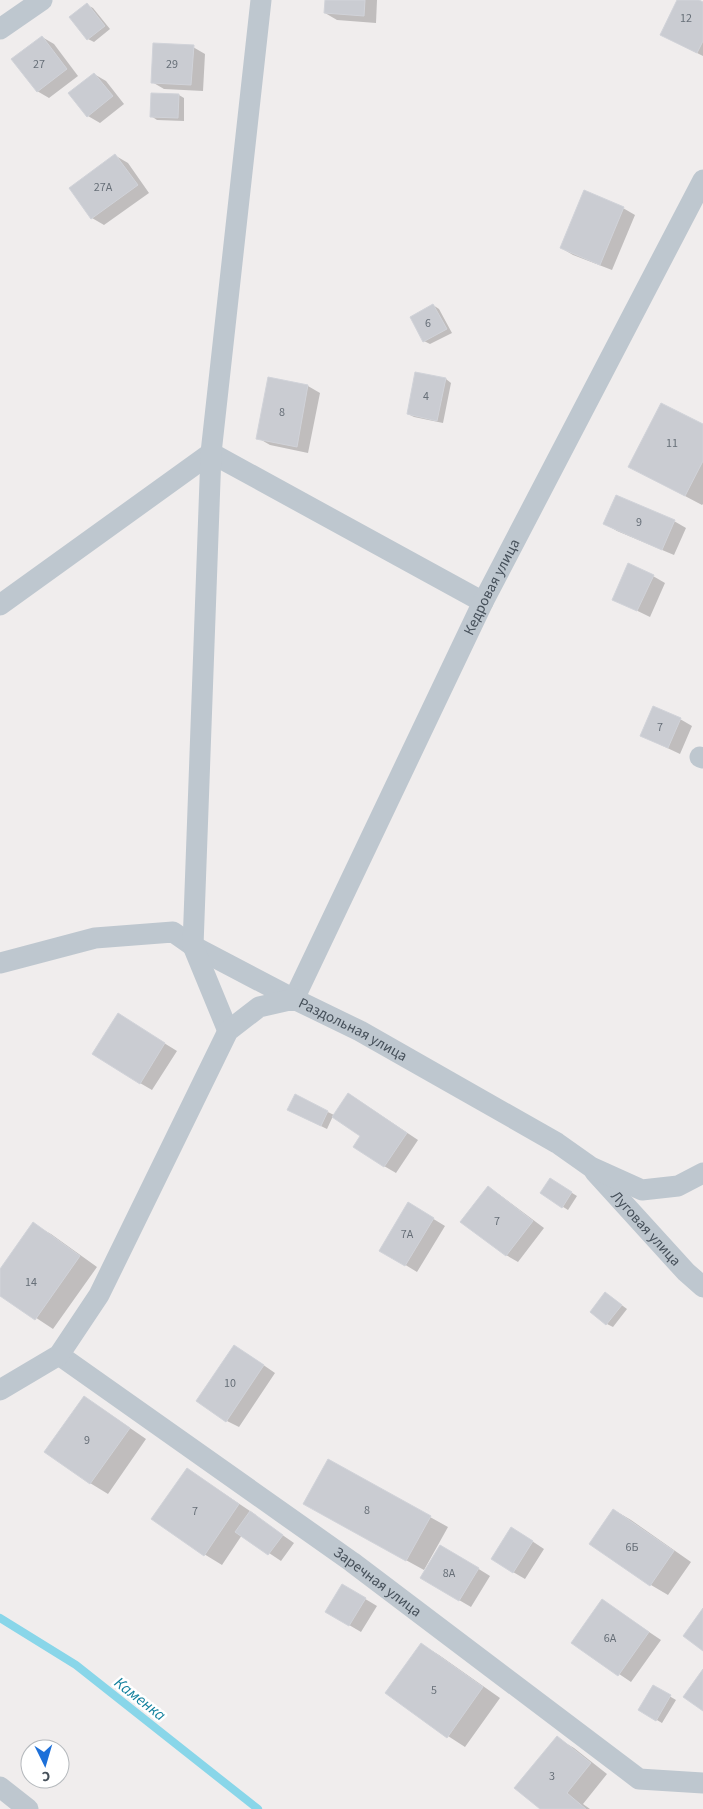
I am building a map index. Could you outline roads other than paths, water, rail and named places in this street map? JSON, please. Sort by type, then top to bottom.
[{"type":"street","points":[[0,29],[42,0]]},
{"type":"street","points":[[228,1031],[193,946],[211,453],[261,0]]},
{"type":"street","name":"Кедровая улица","points":[[294,998],[483,602],[703,180]]},
{"type":"street","points":[[211,453],[483,602]]},
{"type":"street","points":[[0,605],[211,453]]},
{"type":"street","points":[[0,963],[95,938],[173,932],[193,946],[294,998]]},
{"type":"street","name":"Раздольная улица","points":[[0,1390],[59,1355],[99,1296],[228,1031],[259,1007],[294,998],[378,1040],[557,1143],[591,1167],[642,1190],[678,1186],[703,1173]]},
{"type":"street","name":"Луговая улица","points":[[591,1167],[686,1272],[703,1287]]},
{"type":"street","name":"Заречная улица","points":[[59,1355],[352,1562],[639,1779],[703,1782]]},
{"type":"street","points":[[0,1787],[28,1809]]},
{"type":"waterway","name":"Каменка","points":[[0,1618],[76,1665],[258,1809]]}]
